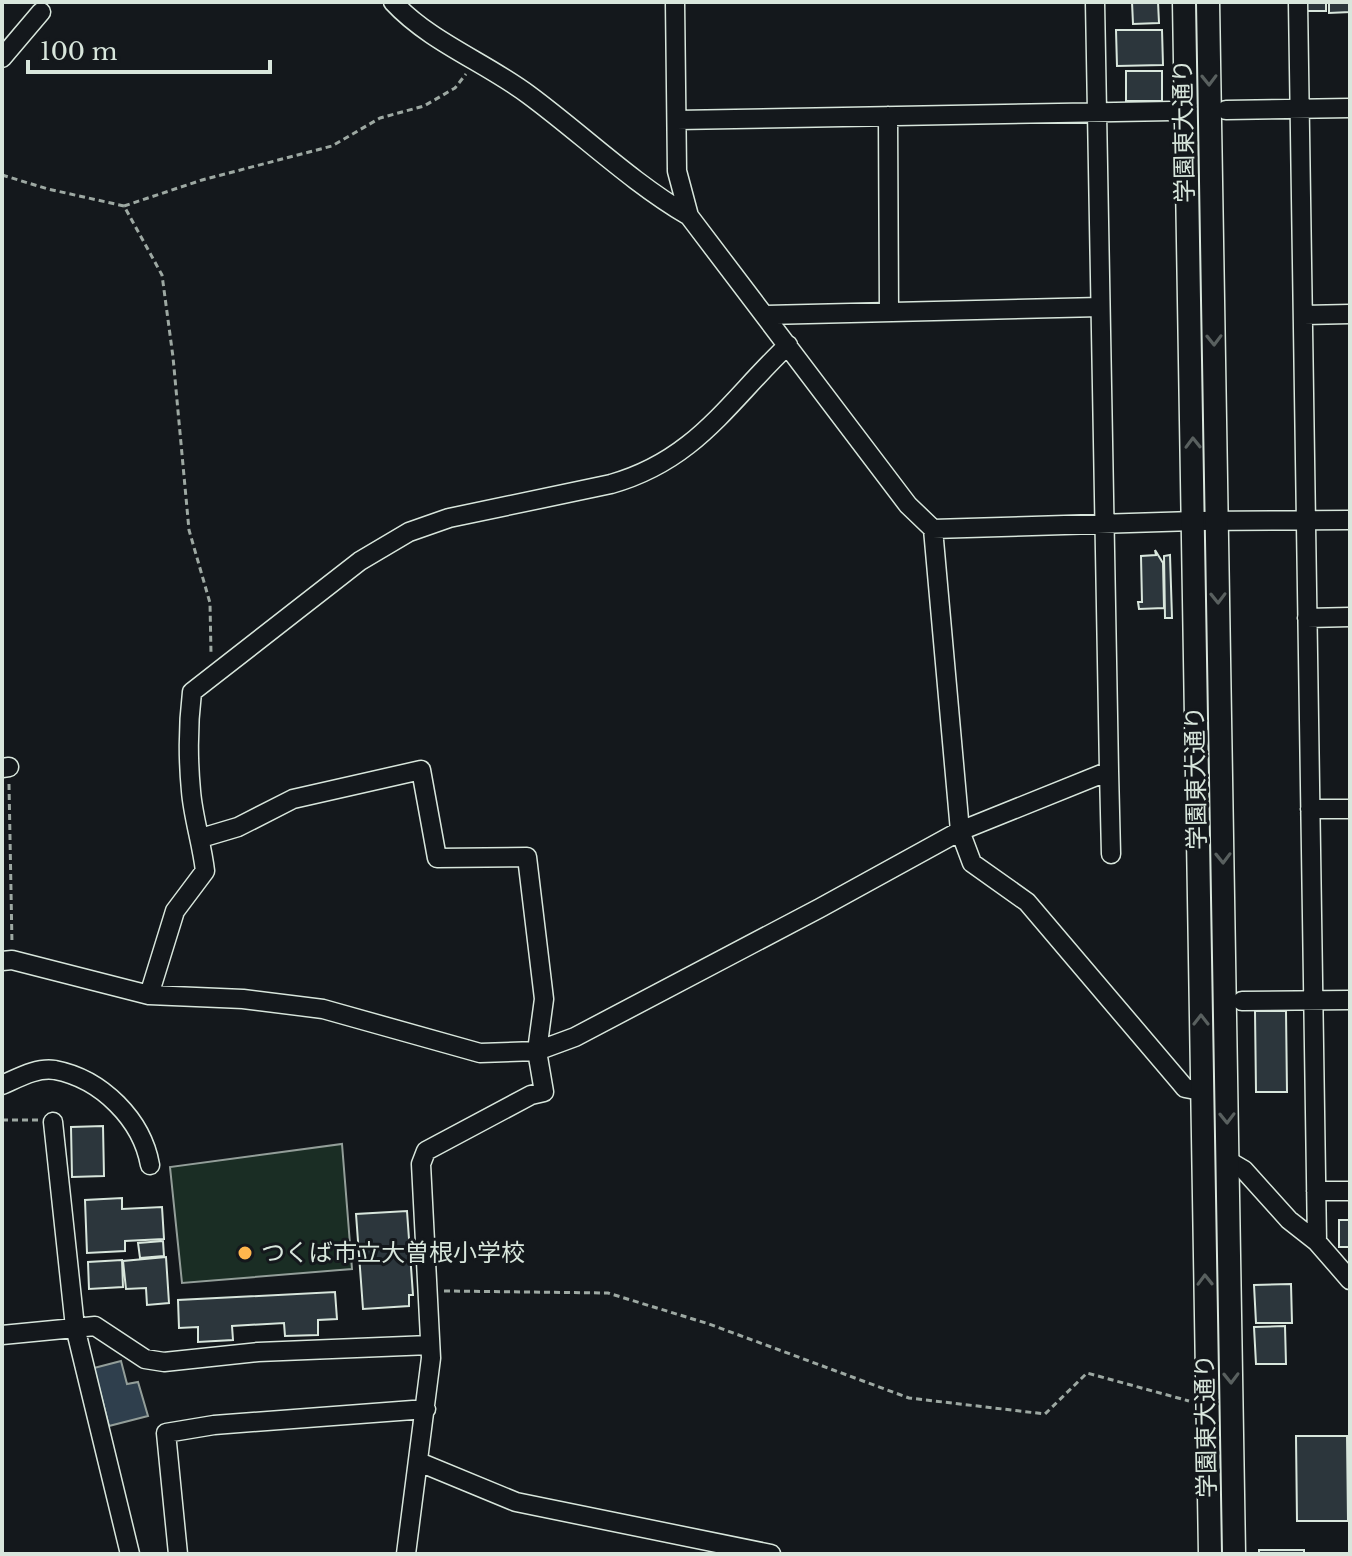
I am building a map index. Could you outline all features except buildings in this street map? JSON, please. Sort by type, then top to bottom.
[{"type":"main road","name":"学園東大通り","points":[[1184,2],[1227,1160],[1234,1554]]},
{"type":"main road","name":"学園東大通り","points":[[1208,2],[1201,1091],[1210,1554]]},
{"type":"street","points":[[393,2],[418,25],[527,93],[658,197],[689,216],[908,505],[933,529],[960,831],[972,863],[1027,902],[1185,1088],[1201,1091]]},
{"type":"street","points":[[675,2],[677,171],[689,216]]},
{"type":"street","points":[[1095,2],[1111,854]]},
{"type":"street","points":[[1298,2],[1317,1242]]},
{"type":"street","points":[[2,58],[41,12]]},
{"type":"street","points":[[1226,110],[1350,108]]},
{"type":"street","points":[[677,120],[1172,111]]},
{"type":"street","points":[[888,116],[889,312]]},
{"type":"street","points":[[766,315],[1100,307]]},
{"type":"street","points":[[1304,315],[1350,314]]},
{"type":"street","points":[[149,995],[175,911],[205,871],[191,794],[189,718],[192,692],[360,561],[409,532],[449,518],[611,484],[635,477],[668,461],[722,416],[788,345]]},
{"type":"street","points":[[933,529],[1205,520],[1350,520]]},
{"type":"street","points":[[1307,618],[1350,617]]},
{"type":"street","points":[[201,838],[238,827],[293,799],[421,770],[437,858],[527,857],[544,999],[537,1051],[544,1092],[531,1095],[426,1151],[421,1164],[430,1345],[426,1409],[406,1554]]},
{"type":"street","points":[[7,960],[149,995],[243,999],[323,1009],[480,1053],[537,1051],[575,1037],[960,831],[1109,771]]},
{"type":"street","points":[[1310,809],[1350,809]]},
{"type":"street","points":[[1242,1001],[1350,1000]]},
{"type":"street","points":[[2,1085],[37,1071],[53,1070],[85,1082],[112,1099],[125,1112],[142,1136],[150,1165]]},
{"type":"street","points":[[53,1122],[75,1327],[130,1554]]},
{"type":"street","points":[[1227,1160],[1244,1170],[1289,1220],[1317,1242],[1350,1280]]},
{"type":"street","points":[[1316,1191],[1350,1191]]},
{"type":"street","points":[[2,1335],[95,1326],[145,1359],[164,1362],[258,1352],[430,1345]]},
{"type":"street","points":[[178,1554],[166,1433],[214,1425],[426,1409]]},
{"type":"street","points":[[419,1462],[516,1502],[771,1554]]},
{"type":"path","points":[[2,175],[124,206],[202,180],[332,146],[380,118],[424,106],[455,88],[475,61]]},
{"type":"path","points":[[124,206],[162,275],[189,530],[210,603],[212,676]]},
{"type":"path","points":[[5,767],[7,960]]},
{"type":"path","points":[[2,1120],[53,1122]]},
{"type":"path","points":[[428,1291],[608,1293],[709,1324],[909,1398],[1045,1414],[1087,1373],[1193,1403]]},
{"type":"green space","points":[[342,1144],[352,1269],[182,1283],[170,1167]]},
{"type":"water","points":[[121,1361],[127,1384],[138,1382],[148,1416],[109,1426],[94,1368]]},
{"type":"place","name":"つくば市立大曽根小学校","points":[[245,1253]]}]
